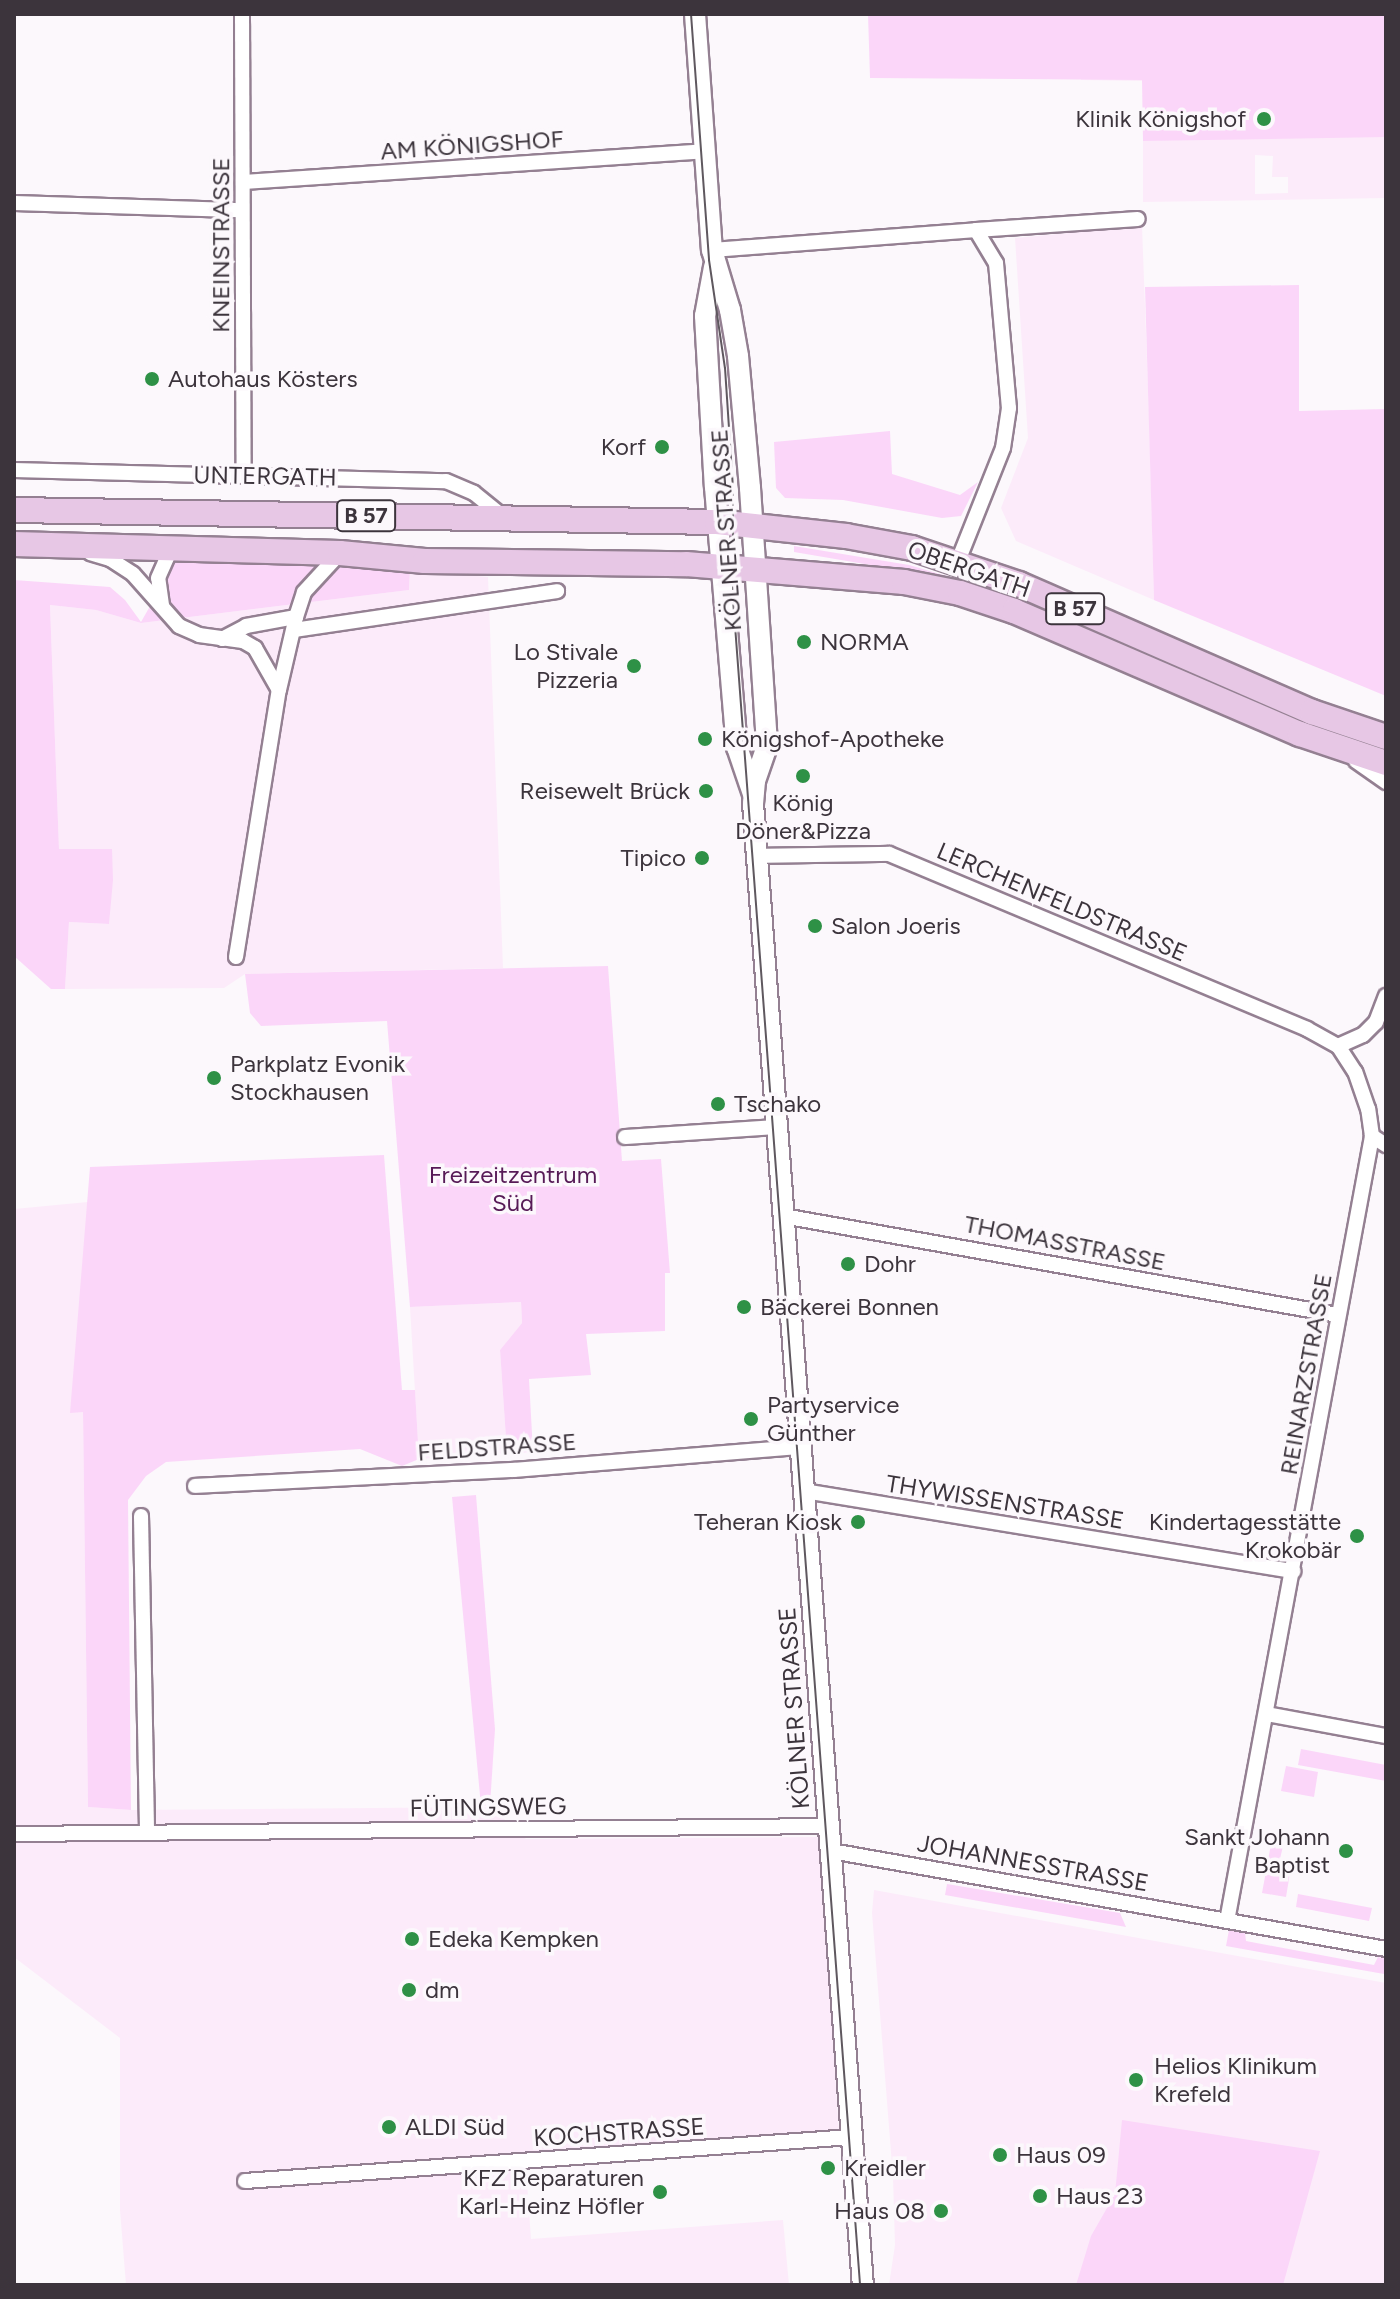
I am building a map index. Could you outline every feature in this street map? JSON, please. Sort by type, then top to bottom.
[{"type":"main road","name":"KÖLNER STRASSE","points":[[695,14],[713,257],[705,316],[717,522],[737,747],[753,794],[863,2285]]},
{"type":"main road","name":"KÖLNER STRASSE","points":[[713,257],[730,310],[738,356],[752,524],[767,746],[753,794]]},
{"type":"main road","name":"UNTERGATH","points":[[14,510],[717,522]]},
{"type":"main road","name":"B 57","points":[[172,547],[208,522],[248,515]]},
{"type":"main road","name":"OBERGATH","points":[[717,522],[859,538],[958,561],[1019,584],[1312,712],[1386,737]]},
{"type":"main road","name":"B 57","points":[[14,544],[340,553],[425,561],[721,566]]},
{"type":"main road","name":"OBERGATH","points":[[721,566],[904,582],[960,593],[1014,611],[1332,746],[1386,763]]},
{"type":"street","name":"KNEINSTRASSE","points":[[242,14],[244,475]]},
{"type":"street","name":"AM KÖNIGSHOF","points":[[243,182],[705,151]]},
{"type":"street","points":[[14,203],[242,210]]},
{"type":"street","points":[[713,257],[976,230],[1138,219]]},
{"type":"street","points":[[958,561],[1003,448],[1009,408],[996,263],[976,230]]},
{"type":"street","name":"UNTERGATH","points":[[14,470],[446,481],[474,493],[505,518]]},
{"type":"street","points":[[63,545],[110,559],[133,574],[179,626],[199,635],[243,641],[255,648],[279,690]]},
{"type":"street","points":[[162,606],[158,578],[172,547]]},
{"type":"street","points":[[236,957],[279,690],[295,623],[304,592],[340,553]]},
{"type":"street","points":[[222,639],[246,626],[295,623],[557,591]]},
{"type":"street","points":[[1332,746],[1386,782]]},
{"type":"street","name":"LERCHENFELDSTRASSE","points":[[757,856],[889,854],[1307,1029],[1338,1046]]},
{"type":"street","points":[[1338,1046],[1363,1035],[1376,1022],[1386,996]]},
{"type":"street","name":"REINARZSTRASSE","points":[[1227,1921],[1372,1136],[1368,1109],[1355,1072],[1338,1046]]},
{"type":"street","points":[[625,1137],[777,1127]]},
{"type":"street","points":[[1372,1136],[1386,1145]]},
{"type":"street","name":"THOMASSTRASSE","points":[[783,1216],[1338,1315]]},
{"type":"street","name":"FELDSTRASSE","points":[[195,1486],[514,1470],[801,1447]]},
{"type":"street","name":"THYWISSENSTRASSE","points":[[804,1491],[1293,1571]]},
{"type":"street","points":[[141,1516],[147,1832]]},
{"type":"street","points":[[1266,1714],[1386,1736]]},
{"type":"street","name":"FÜTINGSWEG","points":[[14,1834],[829,1826]]},
{"type":"street","name":"JOHANNESSTRASSE","points":[[831,1851],[1386,1949]]},
{"type":"street","name":"KOCHSTRASSE","points":[[245,2181],[852,2137]]},
{"type":"shaded area","name":"Klinik Königshof","points":[[1081,14],[1386,14],[1386,198],[1143,202],[1143,81],[1081,80]],"holes":[[[1255,155],[1273,156],[1272,177],[1288,177],[1288,193],[1255,194]]]},
{"type":"shaded area","points":[[1142,226],[1154,600],[1016,541],[1001,508],[1028,438],[1015,238]]},
{"type":"shaded area","points":[[410,570],[488,577],[503,968],[245,974],[224,988],[65,989],[69,922],[109,924],[112,850],[59,849],[50,605],[96,610],[141,623],[409,590]]},
{"type":"shaded area","points":[[88,1202],[71,1412],[83,1412],[88,1807],[131,1810],[491,1807],[526,1839],[819,1837],[840,2146],[526,2169],[531,2239],[783,2220],[789,2285],[126,2285],[120,2210],[120,2038],[14,1957],[14,1209]]},
{"type":"shaded area","points":[[521,1302],[522,1323],[500,1350],[507,1453],[419,1459],[410,1307]]},
{"type":"shaded area","name":"Helios Klinikum Krefeld","points":[[874,1890],[1386,1983],[1386,2285],[889,2285],[895,2245],[893,2177],[872,1913]]},
{"type":"green space","name":"Klinik Königshof","points":[[868,14],[1386,14],[1386,137],[1143,141],[1142,80],[870,78]]},
{"type":"green space","points":[[1299,285],[1299,411],[1386,409],[1386,696],[1154,600],[1145,287]]},
{"type":"green space","points":[[890,431],[892,474],[960,495],[978,482],[961,516],[942,518],[843,500],[785,498],[776,488],[774,442]]},
{"type":"green space","points":[[794,546],[909,565],[1019,597],[1386,747],[1386,753],[1336,737],[906,571],[794,552]]},
{"type":"green space","points":[[178,557],[410,570],[409,590],[141,623],[96,610],[50,605],[59,849],[112,849],[113,880],[109,924],[69,922],[65,989],[51,989],[14,956],[14,580],[110,587],[125,600],[141,622]]},
{"type":"green space","name":"Freizeitzentrum Süd","points":[[608,966],[622,1161],[661,1159],[670,1273],[665,1273],[665,1331],[586,1334],[591,1375],[529,1379],[533,1452],[507,1453],[500,1350],[522,1323],[521,1302],[410,1307],[387,1021],[261,1026],[250,1013],[245,974]]},
{"type":"green space","points":[[384,1155],[402,1390],[415,1390],[419,1459],[402,1466],[360,1449],[166,1462],[146,1476],[128,1500],[131,1810],[88,1807],[83,1412],[70,1413],[90,1167]]},
{"type":"green space","points":[[476,1495],[495,1729],[490,1805],[481,1806],[452,1497]]},
{"type":"green space","points":[[1301,1749],[1386,1765],[1386,1781],[1298,1765]]},
{"type":"green space","points":[[1286,1766],[1318,1772],[1314,1797],[1281,1791]]},
{"type":"green space","points":[[1271,1844],[1283,1846],[1280,1859],[1292,1861],[1286,1897],[1262,1893]]},
{"type":"green space","points":[[947,1884],[1120,1913],[1126,1927],[945,1895]]},
{"type":"green space","points":[[1298,1894],[1372,1908],[1369,1921],[1296,1907]]},
{"type":"green space","points":[[1229,1930],[1245,1933],[1246,1941],[1374,1965],[1378,1957],[1386,1959],[1384,1974],[1226,1946]]},
{"type":"green space","points":[[1122,2120],[1320,2151],[1283,2285],[1076,2285],[1091,2236],[1115,2194]]},
{"type":"tram line","points":[[691,14],[709,260],[725,368],[733,488],[733,599],[860,2285]]},
{"type":"place","name":"Klinik Königshof","points":[[1264,119]]},
{"type":"place","name":"Autohaus Kösters","points":[[152,379]]},
{"type":"place","name":"Korf","points":[[662,447]]},
{"type":"place","name":"NORMA","points":[[804,642]]},
{"type":"place","name":"Lo Stivale Pizzeria","points":[[634,666]]},
{"type":"place","name":"Königshof-Apotheke","points":[[705,739]]},
{"type":"place","name":"König Döner&Pizza","points":[[803,776]]},
{"type":"place","name":"Reisewelt Brück","points":[[706,791]]},
{"type":"place","name":"Tipico","points":[[702,858]]},
{"type":"place","name":"Salon Joeris","points":[[815,926]]},
{"type":"place","name":"Parkplatz Evonik Stockhausen","points":[[214,1078]]},
{"type":"place","name":"Tschako","points":[[718,1104]]},
{"type":"place","name":"Dohr","points":[[848,1264]]},
{"type":"place","name":"Bäckerei Bonnen","points":[[744,1307]]},
{"type":"place","name":"Partyservice Günther","points":[[751,1419]]},
{"type":"place","name":"Teheran Kiosk","points":[[858,1522]]},
{"type":"place","name":"Kindertagesstätte Krokobär","points":[[1357,1536]]},
{"type":"place","name":"Sankt Johann Baptist","points":[[1346,1851]]},
{"type":"place","name":"Edeka Kempken","points":[[412,1939]]},
{"type":"place","name":"dm","points":[[409,1990]]},
{"type":"place","name":"Helios Klinikum Krefeld","points":[[1136,2080]]},
{"type":"place","name":"ALDI Süd","points":[[389,2127]]},
{"type":"place","name":"Haus 09","points":[[1000,2155]]},
{"type":"place","name":"Kreidler","points":[[828,2168]]},
{"type":"place","name":"KFZ Reparaturen Karl-Heinz Höfler","points":[[660,2192]]},
{"type":"place","name":"Haus 23","points":[[1040,2196]]},
{"type":"place","name":"Haus 08","points":[[941,2211]]}]
